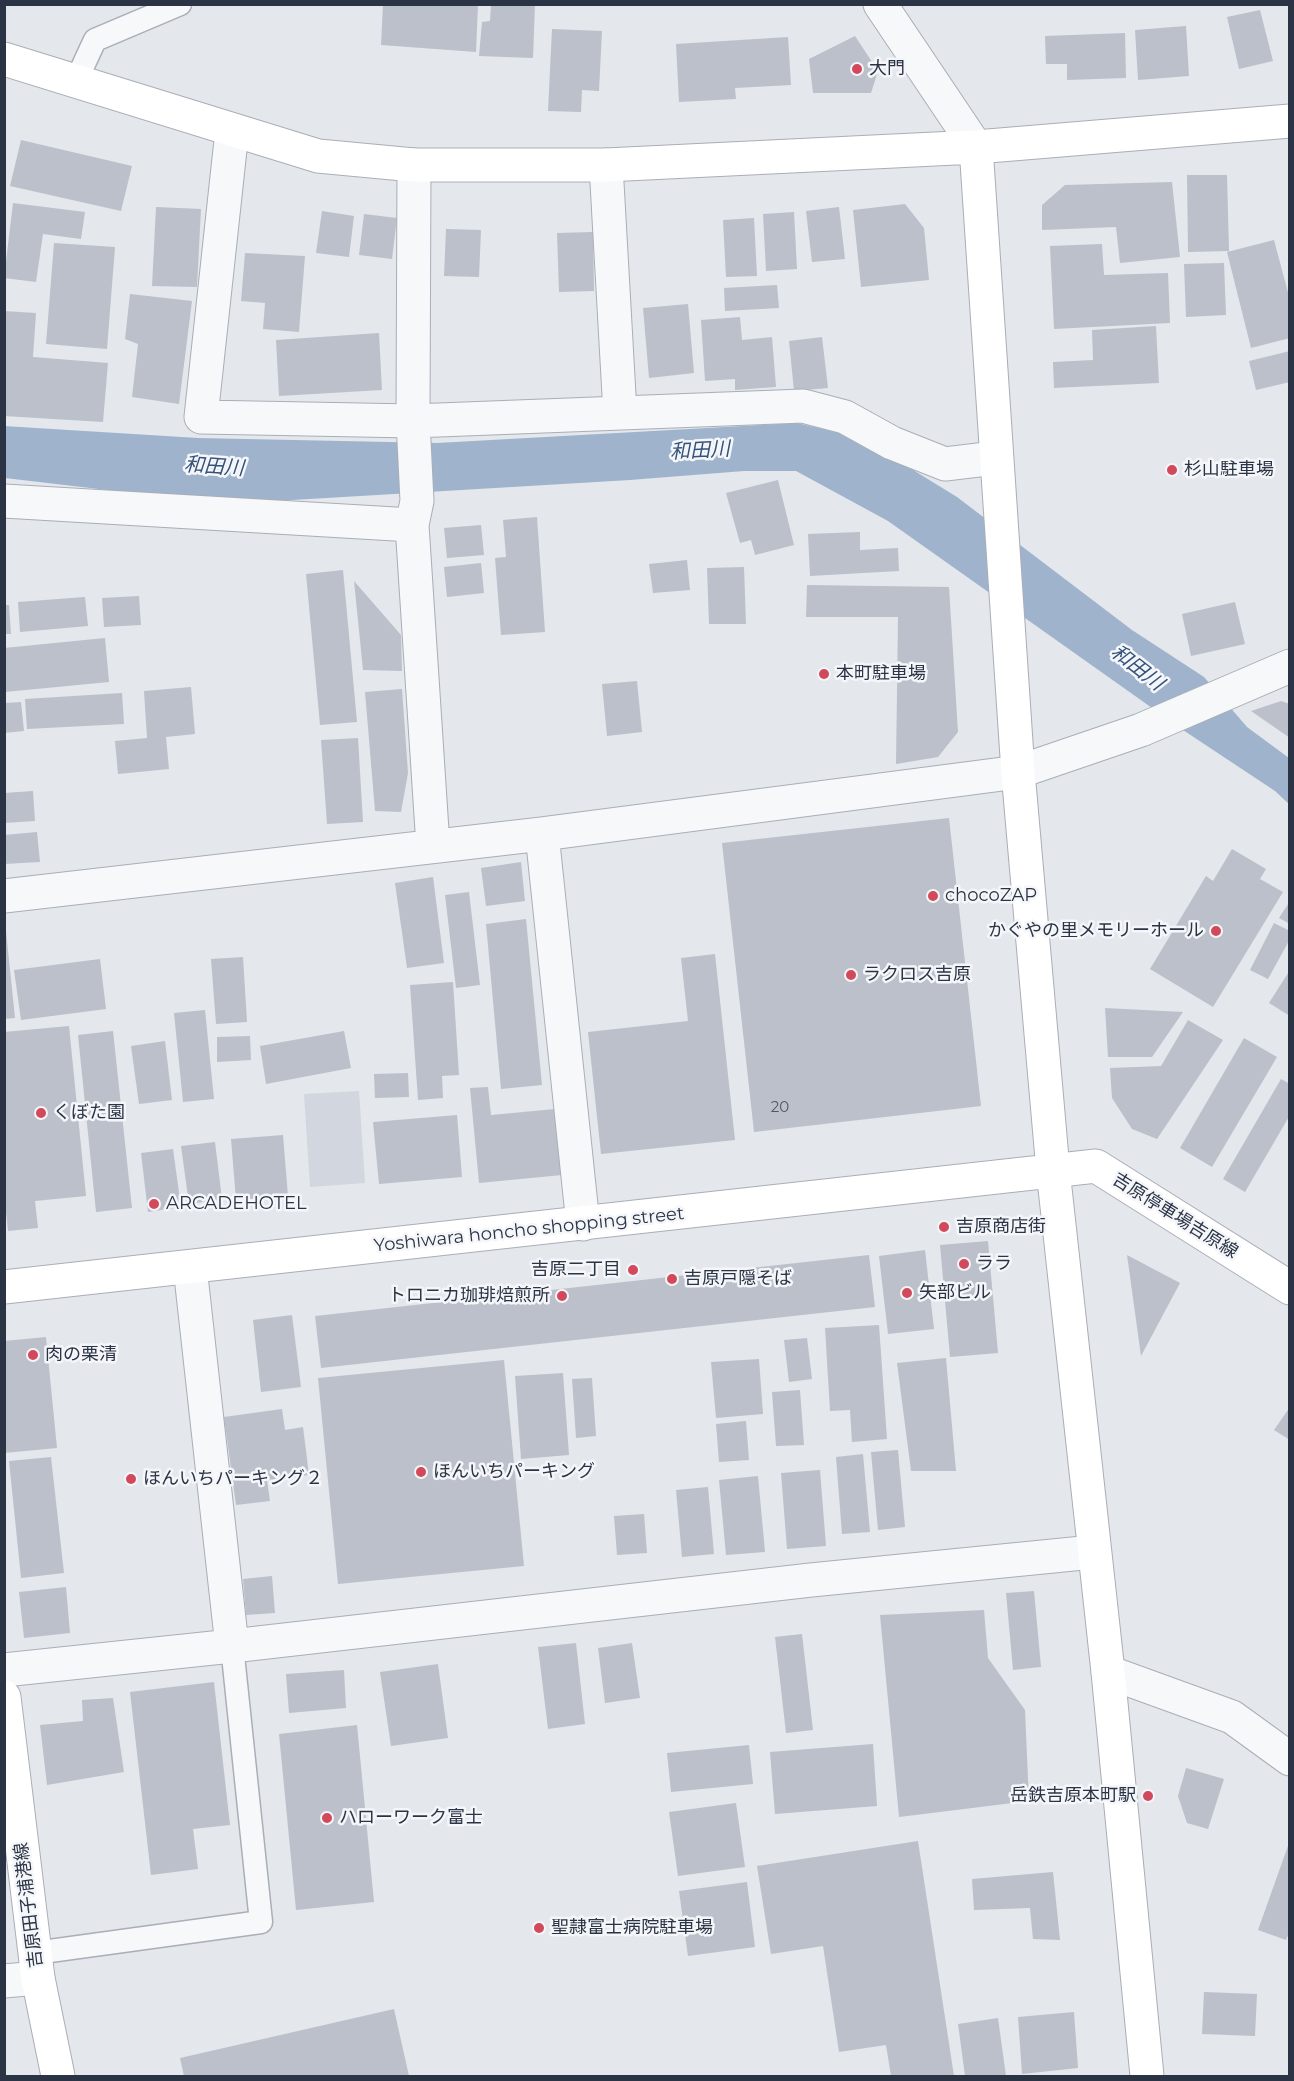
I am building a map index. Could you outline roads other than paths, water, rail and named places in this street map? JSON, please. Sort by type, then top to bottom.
[{"type":"street","points":[[880,4],[976,147],[1017,772],[1053,1170],[1093,1552],[1108,1672],[1147,2076]]},
{"type":"street","points":[[4,59],[318,156],[414,165],[606,165],[976,147],[1290,121]]},
{"type":"street","points":[[232,130],[201,417],[413,427],[620,413],[803,406],[845,417],[892,443],[945,464],[995,458]]},
{"type":"street","points":[[414,165],[414,513],[433,846]]},
{"type":"street","points":[[606,165],[620,413]]},
{"type":"street","points":[[4,501],[414,513]]},
{"type":"street","points":[[4,896],[542,834],[1017,772],[1140,730],[1290,666]]},
{"type":"street","points":[[542,834],[583,1224]]},
{"type":"street","name":"吉原停車場吉原線","points":[[1053,1170],[1096,1166],[1290,1288]]},
{"type":"street","name":"Yoshiwara honcho shopping street","points":[[4,1287],[1053,1170]]},
{"type":"street","points":[[190,1267],[232,1646]]},
{"type":"street","points":[[4,1670],[811,1580],[1093,1552]]},
{"type":"street","points":[[1108,1672],[1232,1717],[1290,1759]]},
{"type":"street","name":"吉原田子浦港線","points":[[4,1697],[37,1965],[58,2076]]},
{"type":"street","points":[[4,1981],[37,1965]]},
{"type":"lane","points":[[76,81],[95,39],[180,4]]},
{"type":"lane","points":[[37,1965],[261,1922],[232,1646]]},
{"type":"water","name":"和田川","points":[[797,423],[861,438],[957,497],[1132,630],[1204,677],[1247,727],[1289,758],[1289,804],[1275,791],[1186,732],[888,521],[796,471],[744,471],[259,502],[107,490],[5,478],[4,426],[198,438],[437,443]]},
{"type":"place","name":"大門","points":[[857,69]]},
{"type":"place","name":"杉山駐車場","points":[[1172,470]]},
{"type":"place","name":"本町駐車場","points":[[824,674]]},
{"type":"place","name":"chocoZAP","points":[[933,896]]},
{"type":"place","name":"かぐやの里メモリーホール","points":[[1216,931]]},
{"type":"place","name":"ラクロス吉原","points":[[851,975]]},
{"type":"place","name":"くぼた園","points":[[41,1113]]},
{"type":"place","name":"ARCADEHOTEL","points":[[154,1204]]},
{"type":"place","name":"吉原商店街","points":[[944,1227]]},
{"type":"place","name":"ララ","points":[[964,1264]]},
{"type":"place","name":"吉原二丁目","points":[[633,1270]]},
{"type":"place","name":"吉原戸隠そば","points":[[672,1279]]},
{"type":"place","name":"矢部ビル","points":[[907,1293]]},
{"type":"place","name":"トロニカ珈琲焙煎所","points":[[562,1296]]},
{"type":"place","name":"肉の栗清","points":[[33,1355]]},
{"type":"place","name":"ほんいちパーキング","points":[[421,1472]]},
{"type":"place","name":"ほんいちパーキング２","points":[[131,1479]]},
{"type":"place","name":"岳鉄吉原本町駅","points":[[1148,1796]]},
{"type":"place","name":"ハローワーク富士","points":[[327,1818]]},
{"type":"place","name":"聖隷富士病院駐車場","points":[[539,1928]]}]
